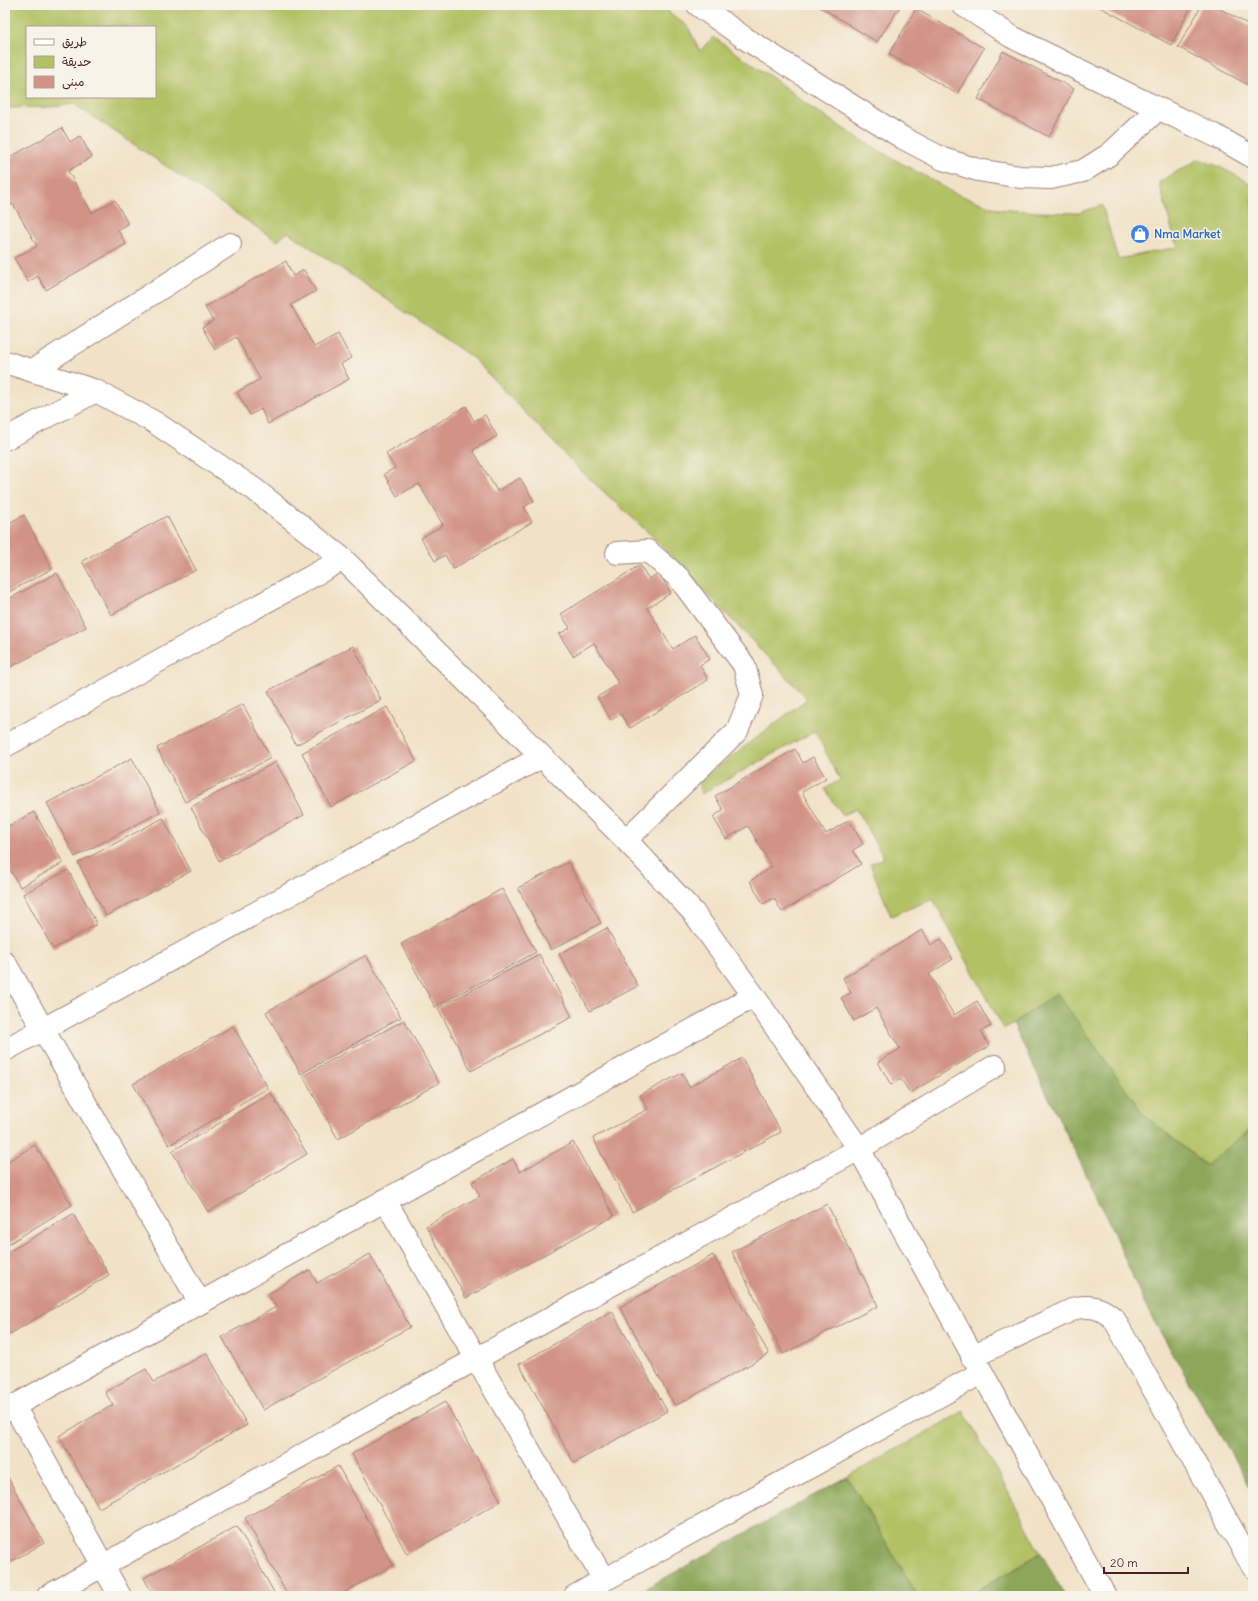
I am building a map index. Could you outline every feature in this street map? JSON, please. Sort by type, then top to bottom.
[{"type":"street","points":[[698,5],[746,39],[903,138],[943,159],[978,170],[1020,177],[1051,178],[1083,171],[1110,154],[1158,108]]},
{"type":"street","points":[[963,5],[1012,36],[1216,136],[1253,157]]},
{"type":"street","points":[[33,370],[230,244]]},
{"type":"street","points":[[5,362],[96,391],[154,422],[254,489],[343,559],[626,840],[693,912],[754,996],[859,1149],[1105,1596]]},
{"type":"street","points":[[5,439],[96,391]]},
{"type":"street","points":[[617,554],[648,551],[679,578],[744,665],[752,695],[737,732],[626,840]]},
{"type":"street","points":[[5,746],[343,559]]},
{"type":"street","points":[[5,1050],[541,757]]},
{"type":"street","points":[[5,963],[200,1303]]},
{"type":"street","points":[[120,1596],[10,1409],[754,996]]},
{"type":"street","points":[[48,1596],[859,1149],[994,1066]]},
{"type":"street","points":[[385,1200],[604,1580]]},
{"type":"street","points":[[575,1596],[1076,1308],[1087,1306],[1106,1312],[1114,1319],[1253,1567]]},
{"type":"green space","points":[[5,5],[660,5],[688,27],[700,51],[713,37],[770,76],[813,109],[858,138],[954,193],[998,209],[1079,213],[1102,205],[1118,259],[1178,247],[1159,182],[1199,159],[1220,167],[1253,185],[1253,1127],[1207,1166],[1144,1115],[1057,993],[1004,1029],[933,899],[891,916],[870,864],[884,858],[856,809],[842,815],[825,789],[840,780],[815,731],[701,794],[698,782],[807,699],[802,693],[651,535],[579,469],[473,358],[288,232],[277,241],[74,104],[52,107],[5,108]]},
{"type":"green space","points":[[1057,993],[1144,1115],[1206,1166],[1253,1127],[1253,1492],[1147,1309],[1104,1211],[1013,1024]]},
{"type":"green space","points":[[964,1411],[1041,1553],[967,1596],[918,1596],[847,1477]]},
{"type":"green space","points":[[847,1477],[918,1596],[632,1596]]},
{"type":"green space","points":[[1041,1553],[1065,1596],[967,1596]]},
{"type":"building","points":[[817,5],[901,5],[877,42]]},
{"type":"building","points":[[1096,5],[1192,5],[1171,45]]},
{"type":"building","points":[[1202,5],[1213,5],[1253,27],[1253,80],[1250,86],[1178,47]]},
{"type":"building","points":[[916,9],[984,48],[957,94],[889,54]]},
{"type":"building","points":[[1003,51],[1074,89],[1049,137],[978,99]]},
{"type":"building","points":[[62,128],[70,142],[80,136],[92,157],[68,171],[92,213],[115,200],[128,224],[118,230],[126,244],[46,290],[38,276],[28,282],[14,258],[37,246],[13,204],[5,209],[5,160]]},
{"type":"building","points":[[286,261],[293,276],[304,270],[316,291],[291,305],[314,347],[338,334],[351,358],[341,364],[349,379],[268,424],[261,409],[250,415],[237,392],[260,379],[236,337],[215,350],[202,327],[213,321],[205,307]]},
{"type":"building","points":[[466,406],[474,421],[485,415],[497,436],[473,450],[497,491],[520,478],[534,501],[524,507],[532,522],[453,569],[445,555],[435,561],[421,538],[443,525],[419,484],[397,496],[384,474],[395,468],[386,454]]},
{"type":"building","points":[[24,515],[52,569],[5,594],[5,525]]},
{"type":"building","points":[[167,516],[196,570],[111,615],[82,561]]},
{"type":"building","points":[[640,565],[649,579],[659,573],[671,593],[647,608],[673,649],[695,635],[710,659],[700,665],[708,680],[630,728],[621,714],[611,720],[597,697],[619,684],[594,643],[573,656],[559,634],[570,628],[561,614]]},
{"type":"building","points":[[57,573],[86,627],[5,670],[5,601]]},
{"type":"building","points":[[353,646],[381,700],[296,745],[268,691]]},
{"type":"building","points":[[243,704],[271,758],[185,802],[157,748]]},
{"type":"building","points":[[387,707],[416,761],[331,807],[302,753]]},
{"type":"building","points":[[795,749],[803,763],[813,757],[826,778],[802,792],[826,834],[849,820],[863,844],[853,850],[861,864],[782,912],[774,898],[763,904],[750,881],[772,867],[748,826],[726,839],[713,817],[723,810],[715,796]]},
{"type":"building","points":[[132,758],[160,812],[75,857],[47,803]]},
{"type":"building","points":[[276,762],[304,815],[219,861],[191,807]]},
{"type":"building","points":[[34,812],[63,863],[20,887],[5,861],[5,828]]},
{"type":"building","points":[[163,818],[191,871],[106,916],[78,863]]},
{"type":"building","points":[[568,862],[601,923],[551,950],[518,888]]},
{"type":"building","points":[[68,870],[97,924],[53,949],[23,894]]},
{"type":"building","points":[[502,889],[536,952],[435,1007],[401,944]]},
{"type":"building","points":[[607,928],[638,986],[590,1011],[559,954]]},
{"type":"building","points":[[922,930],[931,945],[941,939],[953,959],[929,974],[954,1015],[977,1001],[991,1026],[981,1031],[989,1046],[910,1093],[901,1079],[891,1085],[878,1062],[900,1049],[876,1008],[854,1021],[841,998],[851,993],[843,978]]},
{"type":"building","points":[[539,954],[572,1017],[471,1071],[438,1008]]},
{"type":"building","points":[[366,955],[401,1017],[301,1074],[266,1012]]},
{"type":"building","points":[[404,1020],[439,1083],[338,1139],[303,1076]]},
{"type":"building","points":[[233,1026],[268,1088],[169,1145],[133,1084]]},
{"type":"building","points":[[742,1058],[781,1132],[632,1212],[593,1138],[648,1109],[640,1095],[682,1073],[689,1087]]},
{"type":"building","points":[[271,1093],[307,1154],[208,1212],[172,1151]]},
{"type":"building","points":[[573,1142],[614,1216],[466,1298],[426,1226],[480,1196],[472,1182],[513,1159],[520,1172]]},
{"type":"building","points":[[35,1145],[72,1205],[5,1246],[5,1163]]},
{"type":"building","points":[[827,1204],[878,1306],[783,1354],[732,1252]]},
{"type":"building","points":[[73,1214],[109,1275],[10,1334],[5,1325],[5,1254]]},
{"type":"building","points":[[370,1254],[410,1327],[263,1410],[222,1337],[276,1307],[268,1294],[288,1282],[310,1270],[317,1283]]},
{"type":"building","points":[[713,1255],[769,1354],[675,1406],[620,1307]]},
{"type":"building","points":[[612,1311],[667,1411],[574,1463],[519,1364]]},
{"type":"building","points":[[207,1353],[247,1425],[99,1508],[59,1436],[113,1405],[105,1392],[146,1369],[154,1382]]},
{"type":"building","points":[[445,1402],[501,1501],[407,1554],[352,1454]]},
{"type":"building","points":[[338,1466],[393,1565],[338,1596],[288,1596],[245,1518]]},
{"type":"building","points":[[5,1472],[44,1543],[5,1565]]},
{"type":"building","points":[[237,1526],[276,1596],[154,1596],[144,1578]]},
{"type":"place","name":"Nma Market","points":[[1140,234]]}]
